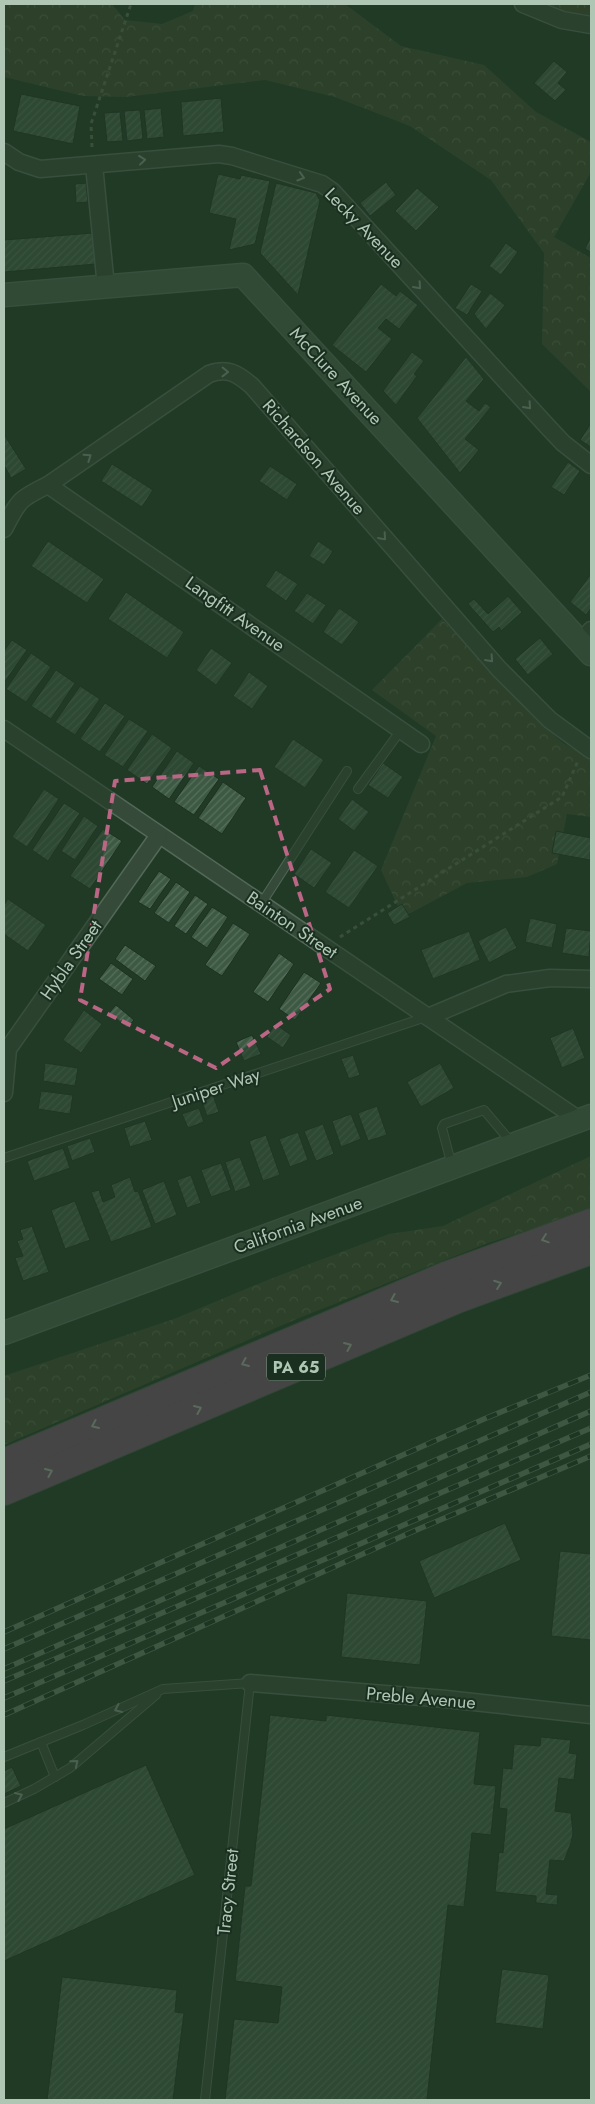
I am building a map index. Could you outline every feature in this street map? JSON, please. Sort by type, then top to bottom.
[{"type":"highway","name":"PA 65","points":[[4,1463],[446,1276],[591,1224]]},
{"type":"highway","name":"PA 65","points":[[4,1491],[458,1299],[591,1250]]},
{"type":"street","points":[[523,4],[562,20],[591,25]]},
{"type":"street","name":"Lecky Avenue","points":[[4,152],[19,162],[40,169],[219,154],[232,156],[326,186],[563,443],[591,465]]},
{"type":"street","points":[[94,165],[106,287]]},
{"type":"street","name":"McClure Avenue","points":[[4,295],[243,275],[588,642]]},
{"type":"street","name":"Richardson Avenue","points":[[4,529],[15,506],[24,497],[48,485],[209,374],[225,371],[240,375],[252,386],[499,670],[550,720],[588,748]]},
{"type":"street","name":"Langfitt Avenue","points":[[48,485],[422,744]]},
{"type":"street","name":"Bainton Street","points":[[4,729],[428,1017],[586,1119]]},
{"type":"street","name":"Hybla Street","points":[[4,1093],[8,1049],[159,835]]},
{"type":"street","points":[[428,1017],[506,984],[550,978],[591,979]]},
{"type":"street","name":"California Avenue","points":[[4,1332],[586,1119]]},
{"type":"street","name":"Preble Avenue","points":[[250,1683],[446,1699],[591,1715]]},
{"type":"lane","points":[[358,789],[401,729]]},
{"type":"lane","points":[[261,904],[347,770]]},
{"type":"lane","name":"Juniper Way","points":[[4,1158],[428,1017]]},
{"type":"lane","points":[[453,1168],[442,1126],[472,1114],[486,1111],[514,1146]]},
{"type":"lane","points":[[4,1757],[163,1689],[250,1683]]},
{"type":"lane","name":"Tracy Street","points":[[205,2100],[250,1683]]},
{"type":"lane","points":[[4,1802],[34,1790],[70,1768],[163,1689]]},
{"type":"lane","points":[[41,1742],[55,1777]]},
{"type":"path","points":[[94,165],[91,124],[131,4]]},
{"type":"path","points":[[338,938],[562,797],[588,748]]},
{"type":"highlighted area","points":[[260,770],[330,989],[216,1068],[80,1000],[115,781]]},
{"type":"green space","points":[[4,4],[112,4],[125,20],[162,24],[193,11],[195,4],[345,4],[401,46],[484,65],[536,112],[591,142],[591,172],[554,237],[591,258],[591,392],[542,344],[544,253],[491,180],[410,126],[335,97],[265,80],[126,97],[83,96],[4,77]]},
{"type":"green space","points":[[550,4],[591,4],[591,15],[572,16]]},
{"type":"green space","points":[[442,619],[538,721],[563,743],[591,759],[591,817],[567,814],[557,864],[527,877],[467,883],[403,917],[381,870],[436,736],[372,690]]},
{"type":"green space","points":[[591,1156],[591,1210],[488,1243],[299,1318],[4,1445],[4,1376],[174,1319],[270,1279],[389,1234],[443,1226]]},
{"type":"building","points":[[554,61],[567,72],[558,83],[566,90],[555,101],[534,83]]},
{"type":"building","points":[[21,94],[80,106],[73,144],[13,131]]},
{"type":"building","points":[[221,98],[224,132],[183,136],[181,102]]},
{"type":"building","points":[[161,108],[164,137],[147,139],[144,110]]},
{"type":"building","points":[[140,110],[143,139],[127,141],[124,111]]},
{"type":"building","points":[[120,112],[123,141],[107,142],[104,113]]},
{"type":"building","points":[[218,174],[240,179],[241,175],[270,181],[255,244],[229,250],[236,219],[209,213]]},
{"type":"building","points":[[386,182],[396,195],[370,216],[360,203]]},
{"type":"building","points":[[86,183],[88,202],[76,203],[75,184]]},
{"type":"building","points":[[276,183],[316,193],[320,201],[298,295],[260,253]]},
{"type":"building","points":[[417,188],[439,207],[416,231],[395,211]]},
{"type":"building","points":[[93,233],[96,264],[4,272],[4,240]]},
{"type":"building","points":[[591,236],[591,252],[585,249]]},
{"type":"building","points":[[506,243],[518,252],[501,275],[489,266]]},
{"type":"building","points":[[381,284],[396,296],[400,291],[418,305],[399,329],[386,319],[378,328],[392,339],[366,372],[332,345]]},
{"type":"building","points":[[471,284],[482,291],[467,315],[455,308]]},
{"type":"building","points":[[490,293],[505,305],[486,329],[474,314]]},
{"type":"building","points":[[412,352],[424,361],[414,374],[417,376],[396,405],[383,391]]},
{"type":"building","points":[[466,357],[484,379],[466,401],[479,411],[485,403],[491,407],[465,439],[479,450],[460,473],[417,418]]},
{"type":"building","points":[[591,423],[591,447],[580,440]]},
{"type":"building","points":[[5,436],[26,469],[11,478],[4,465]]},
{"type":"building","points":[[568,462],[580,471],[564,495],[551,487]]},
{"type":"building","points":[[112,464],[153,490],[142,507],[101,481]]},
{"type":"building","points":[[270,466],[297,484],[287,500],[259,481]]},
{"type":"building","points":[[48,541],[104,579],[87,603],[31,566]]},
{"type":"building","points":[[318,541],[333,551],[324,565],[309,556]]},
{"type":"building","points":[[276,570],[298,584],[286,601],[265,586]]},
{"type":"building","points":[[591,574],[591,608],[586,615],[570,602]]},
{"type":"building","points":[[126,592],[184,632],[167,658],[108,619]]},
{"type":"building","points":[[307,593],[326,605],[313,624],[294,611]]},
{"type":"building","points":[[508,596],[522,612],[501,631],[499,627],[493,632],[468,604],[474,599],[488,614]]},
{"type":"building","points":[[339,608],[359,622],[342,645],[323,632]]},
{"type":"building","points":[[540,638],[553,654],[528,675],[515,659]]},
{"type":"building","points":[[12,640],[27,650],[4,683],[4,651]]},
{"type":"building","points":[[211,648],[232,663],[216,685],[196,670]]},
{"type":"building","points":[[31,653],[51,667],[26,702],[6,689]]},
{"type":"building","points":[[56,670],[75,683],[51,719],[31,706]]},
{"type":"building","points":[[249,672],[268,686],[252,709],[233,696]]},
{"type":"building","points":[[80,686],[100,699],[75,735],[55,722]]},
{"type":"building","points":[[105,703],[125,716],[100,752],[80,739]]},
{"type":"building","points":[[129,719],[148,731],[123,767],[104,755]]},
{"type":"building","points":[[152,734],[172,748],[147,784],[127,770]]},
{"type":"building","points":[[293,739],[324,760],[305,788],[274,767]]},
{"type":"building","points":[[177,751],[194,763],[169,799],[152,787]]},
{"type":"building","points":[[383,763],[403,777],[388,798],[368,785]]},
{"type":"building","points":[[199,766],[219,779],[194,815],[174,802]]},
{"type":"building","points":[[223,782],[246,798],[222,834],[198,818]]},
{"type":"building","points":[[44,789],[59,799],[27,847],[12,837]]},
{"type":"building","points":[[352,799],[369,812],[354,831],[338,819]]},
{"type":"building","points":[[64,803],[80,813],[48,861],[32,850]]},
{"type":"building","points":[[84,816],[98,826],[75,860],[61,851]]},
{"type":"building","points":[[103,829],[122,841],[90,889],[70,876]]},
{"type":"building","points":[[556,831],[591,838],[590,860],[552,853]]},
{"type":"building","points":[[311,849],[332,863],[314,888],[294,874]]},
{"type":"building","points":[[354,850],[378,866],[349,908],[325,892]]},
{"type":"building","points":[[159,871],[171,879],[150,909],[138,902]]},
{"type":"building","points":[[176,882],[190,892],[169,923],[154,913]]},
{"type":"building","points":[[195,895],[208,904],[186,934],[174,926]]},
{"type":"building","points":[[8,899],[46,925],[28,951],[4,934],[4,905]]},
{"type":"building","points":[[402,904],[410,917],[394,925],[387,913]]},
{"type":"building","points":[[212,907],[228,917],[207,948],[191,937]]},
{"type":"building","points":[[530,918],[557,924],[552,948],[525,942]]},
{"type":"building","points":[[233,923],[250,934],[222,976],[205,965]]},
{"type":"building","points":[[506,927],[517,948],[489,963],[478,941]]},
{"type":"building","points":[[566,928],[591,931],[589,957],[562,953]]},
{"type":"building","points":[[469,931],[480,960],[433,979],[421,950]]},
{"type":"building","points":[[125,945],[156,966],[145,981],[115,959]]},
{"type":"building","points":[[279,953],[294,964],[268,1002],[253,992]]},
{"type":"building","points":[[111,963],[133,979],[122,995],[99,979]]},
{"type":"building","points":[[304,972],[321,983],[295,1020],[279,1009]]},
{"type":"building","points":[[116,1005],[134,1020],[127,1028],[109,1013]]},
{"type":"building","points":[[84,1010],[102,1024],[81,1053],[63,1040]]},
{"type":"building","points":[[275,1024],[291,1035],[283,1048],[267,1037]]},
{"type":"building","points":[[573,1028],[585,1058],[562,1068],[550,1038]]},
{"type":"building","points":[[252,1035],[261,1054],[244,1061],[236,1042]]},
{"type":"building","points":[[353,1055],[360,1075],[349,1079],[341,1059]]},
{"type":"building","points":[[45,1063],[78,1068],[75,1086],[43,1081]]},
{"type":"building","points":[[440,1063],[454,1088],[421,1107],[407,1082]]},
{"type":"building","points":[[41,1091],[73,1095],[70,1114],[38,1109]]},
{"type":"building","points":[[213,1095],[219,1112],[207,1116],[201,1099]]},
{"type":"building","points":[[377,1106],[387,1135],[368,1141],[358,1113]]},
{"type":"building","points":[[199,1108],[204,1122],[188,1128],[182,1114]]},
{"type":"building","points":[[351,1114],[361,1139],[341,1147],[332,1121]]},
{"type":"building","points":[[145,1121],[152,1140],[130,1147],[124,1128]]},
{"type":"building","points":[[323,1124],[334,1154],[316,1161],[304,1131]]},
{"type":"building","points":[[298,1132],[308,1160],[290,1167],[279,1139]]},
{"type":"building","points":[[266,1135],[280,1175],[263,1181],[249,1141]]},
{"type":"building","points":[[90,1138],[95,1152],[72,1161],[67,1146]]},
{"type":"building","points":[[63,1148],[70,1168],[34,1181],[27,1161]]},
{"type":"building","points":[[240,1157],[251,1186],[235,1192],[225,1162]]},
{"type":"building","points":[[221,1163],[231,1190],[211,1197],[201,1170]]},
{"type":"building","points":[[191,1175],[201,1203],[187,1208],[177,1180]]},
{"type":"building","points":[[130,1177],[135,1192],[138,1191],[152,1227],[111,1242],[91,1192],[99,1190],[103,1202],[115,1197],[111,1185]]},
{"type":"building","points":[[164,1181],[177,1215],[155,1224],[142,1190]]},
{"type":"building","points":[[75,1201],[90,1240],[65,1249],[51,1210]]},
{"type":"building","points":[[32,1226],[49,1272],[23,1281],[15,1258],[23,1256],[17,1241],[23,1239],[20,1230]]},
{"type":"building","points":[[505,1523],[521,1560],[434,1598],[419,1561]]},
{"type":"building","points":[[560,1551],[591,1554],[591,1640],[551,1636]]},
{"type":"building","points":[[347,1593],[427,1601],[420,1665],[341,1657]]},
{"type":"building","points":[[270,1715],[326,1721],[326,1715],[480,1732],[474,1784],[496,1786],[491,1835],[472,1833],[464,1907],[448,1905],[427,2100],[225,2100],[234,2019],[278,2023],[282,1987],[235,1981],[245,1886],[251,1886]]},
{"type":"building","points":[[541,1737],[571,1740],[569,1753],[577,1754],[574,1780],[559,1778],[555,1811],[571,1813],[573,1833],[564,1861],[550,1860],[546,1894],[558,1895],[557,1905],[536,1903],[536,1896],[495,1892],[499,1852],[503,1853],[507,1809],[499,1808],[503,1768],[512,1769],[514,1744],[540,1746]]},
{"type":"building","points":[[146,1765],[195,1875],[4,1961],[4,1829]]},
{"type":"building","points":[[12,1767],[21,1786],[4,1794],[4,1771]]},
{"type":"building","points":[[502,1969],[549,1975],[543,2029],[495,2023]]},
{"type":"building","points":[[62,1977],[177,1990],[175,2012],[184,2013],[173,2100],[47,2100]]},
{"type":"railway","points":[[4,1632],[484,1419],[591,1375]]},
{"type":"railway","points":[[4,1649],[591,1392]]},
{"type":"railway","points":[[4,1669],[591,1411]]},
{"type":"railway","points":[[4,1681],[591,1428]]},
{"type":"railway","points":[[4,1698],[591,1444]]},
{"type":"railway","points":[[4,1715],[414,1531],[591,1456]]}]
